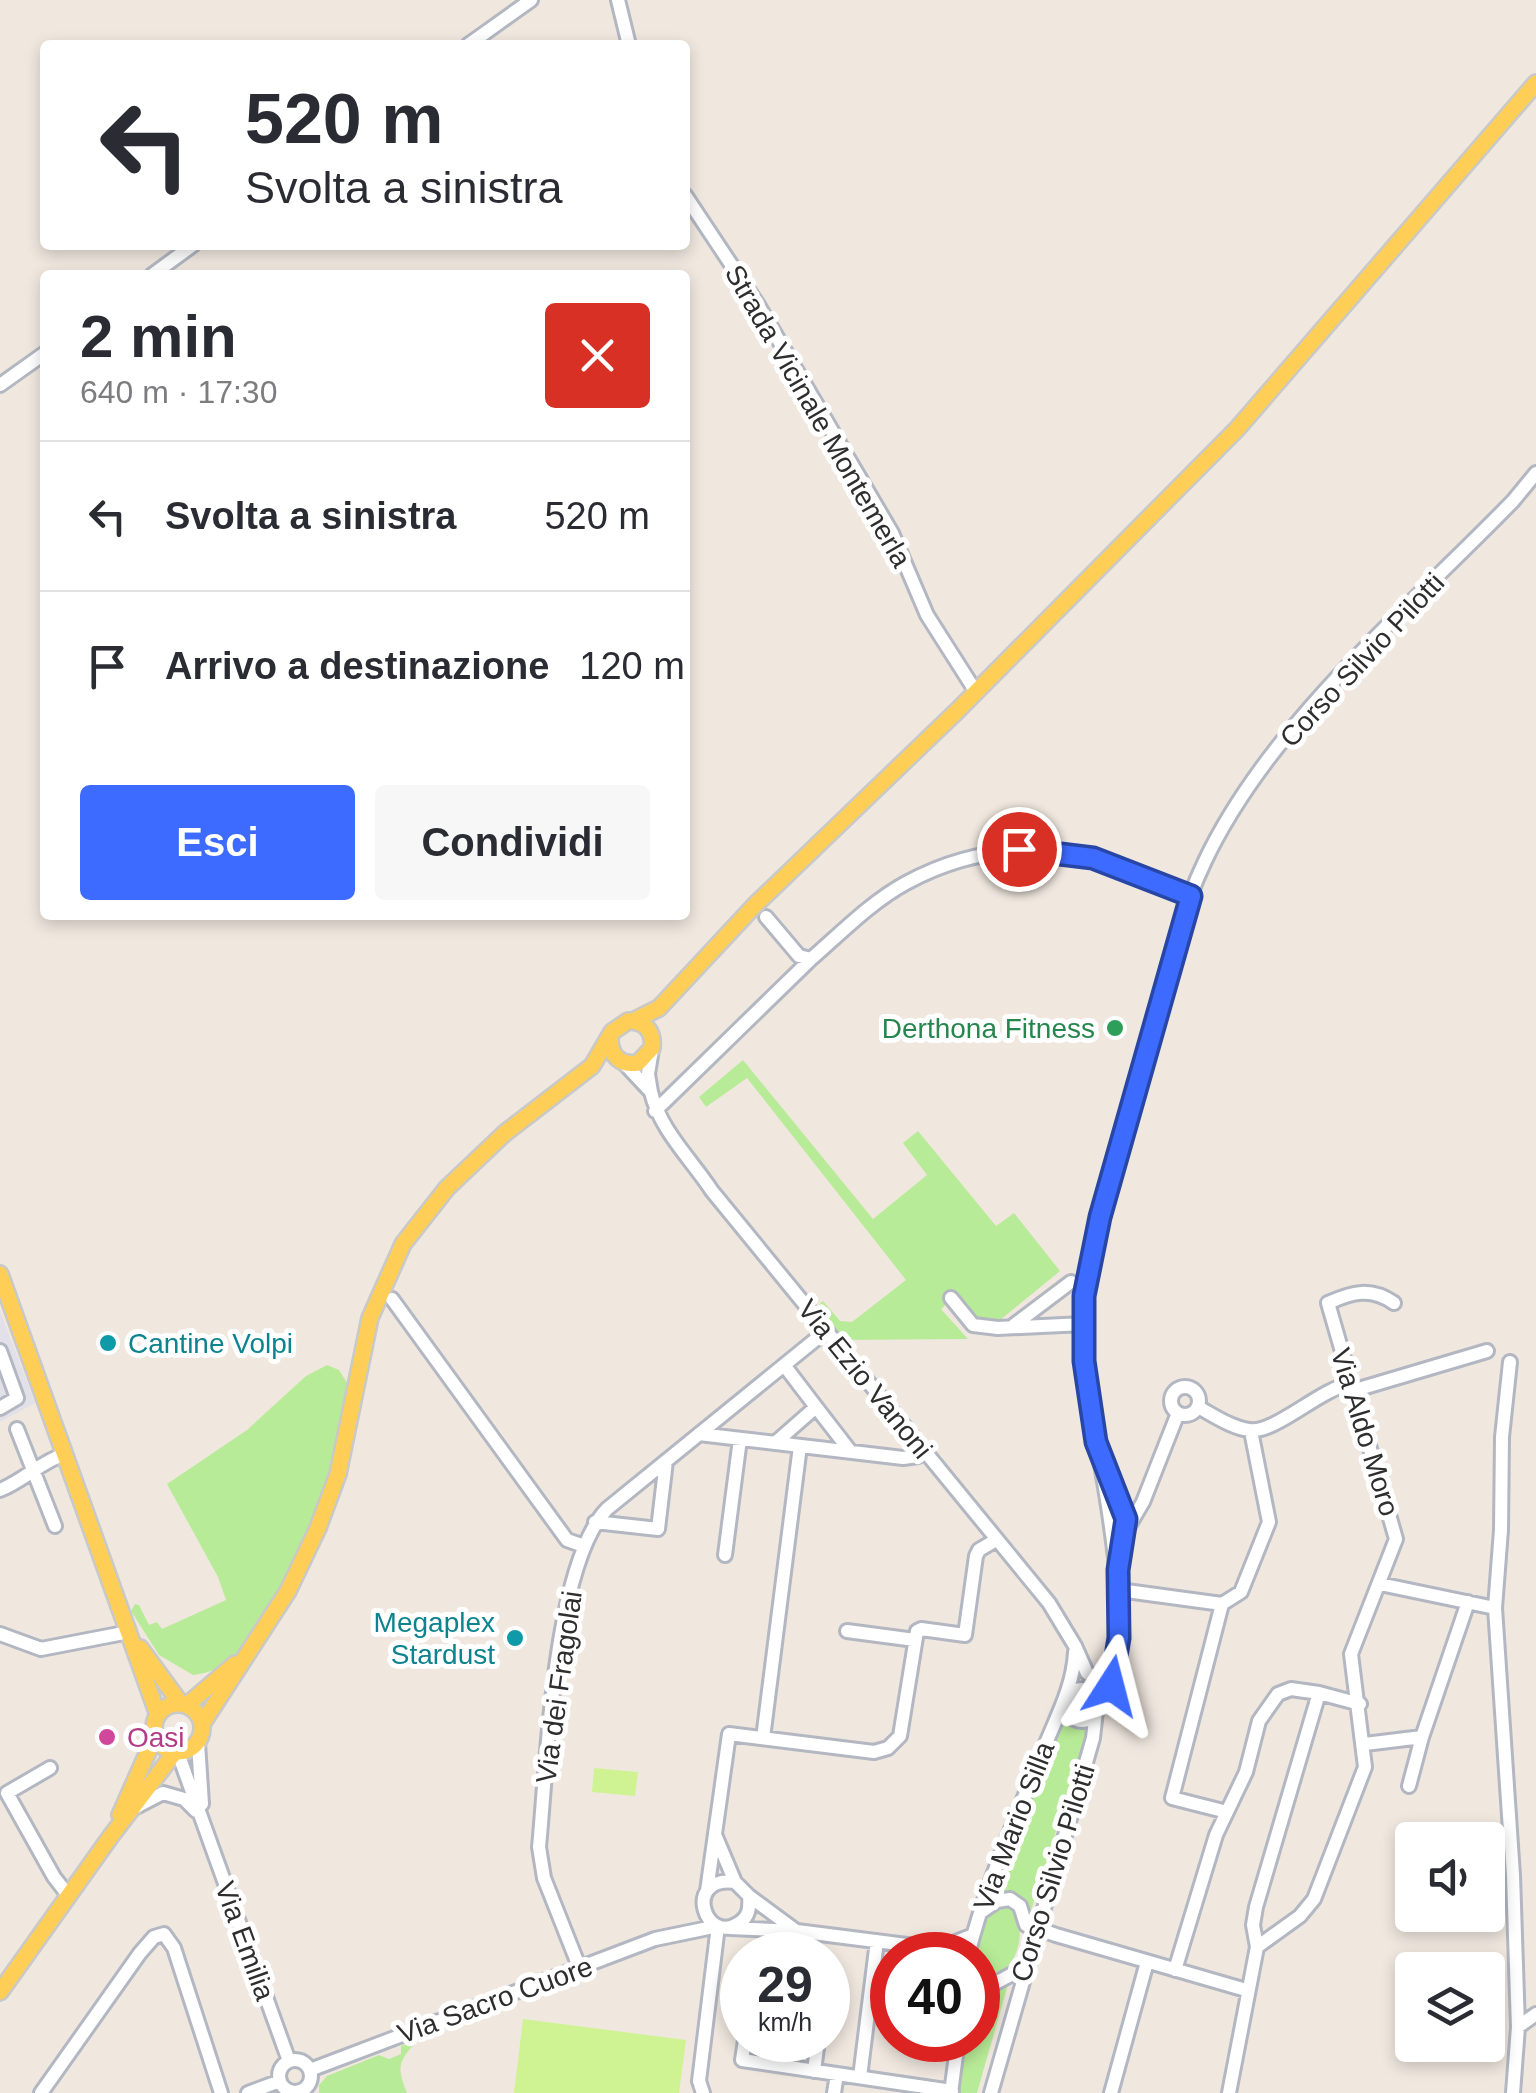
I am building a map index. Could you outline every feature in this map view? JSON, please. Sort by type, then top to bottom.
[{"type":"main road","points":[[3,1982],[176,1752],[198,1743],[202,1724],[288,1592],[338,1474],[370,1318],[402,1244],[447,1188],[505,1133],[592,1066],[617,1026],[659,1008],[754,905],[976,692],[1237,428],[1532,94]]},
{"type":"main road","points":[[581,1076],[644,1060],[679,988]]},
{"type":"main road","points":[[633,1021],[644,1025],[652,1045]]},
{"type":"main road","points":[[610,1039],[612,1054],[624,1063]]},
{"type":"main road","points":[[0,1274],[158,1714],[155,1736],[111,1836]]},
{"type":"main road","points":[[129,1632],[202,1724]]},
{"type":"main road","points":[[158,1714],[210,1688],[245,1654]]},
{"type":"main road","points":[[155,1736],[162,1747],[176,1752]]},
{"type":"street","points":[[475,40],[530,0]]},
{"type":"street","points":[[618,0],[629,40]]},
{"type":"street","name":"Strada Vicinale Montemerla","points":[[690,203],[758,305],[864,484],[892,533],[927,614],[976,692]]},
{"type":"street","points":[[159,270],[187,250]]},
{"type":"street","points":[[0,384],[40,356]]},
{"type":"street","name":"Corso Silvio Pilotti","points":[[1067,1699],[1066,1710],[1076,1720],[1086,1720],[1104,1705],[1118,1649],[1118,1570],[1084,1361],[1084,1296],[1100,1217],[1191,896],[1225,823],[1304,717],[1514,501],[1536,473]]},
{"type":"street","points":[[656,1111],[811,959],[868,910],[905,884],[944,866],[1019,849],[1093,858],[1191,896]]},
{"type":"street","points":[[766,916],[799,956],[811,959]]},
{"type":"street","points":[[650,1092],[652,1045]]},
{"type":"street","points":[[624,1063],[650,1092]]},
{"type":"street","name":"Via Ezio Vanoni","points":[[650,1092],[656,1111],[712,1191],[1049,1602],[1087,1673],[1096,1678]]},
{"type":"street","points":[[1012,1327],[1071,1282]]},
{"type":"street","name":"Via Aldo Moro","points":[[1257,1946],[1300,1916],[1314,1899],[1365,1767],[1351,1654],[1396,1539],[1328,1303],[1346,1294],[1380,1293],[1394,1303]]},
{"type":"street","points":[[951,1298],[973,1325],[1084,1324]]},
{"type":"street","points":[[392,1299],[567,1540],[584,1546]]},
{"type":"street","name":"Via dei Fragolai","points":[[580,1969],[544,1878],[539,1847],[559,1656],[584,1546],[595,1522],[826,1331]]},
{"type":"street","points":[[1198,1407],[1251,1431],[1268,1426],[1328,1390],[1350,1388],[1487,1350]]},
{"type":"street","points":[[0,1351],[17,1398],[0,1408]]},
{"type":"street","points":[[1510,1362],[1502,1437],[1501,1530],[1494,1608],[1513,1875],[1518,2027],[1512,2093]]},
{"type":"street","points":[[784,1364],[850,1451]]},
{"type":"street","points":[[1181,1387],[1195,1390],[1198,1407],[1192,1414],[1178,1413],[1172,1406],[1172,1397],[1181,1387]]},
{"type":"street","points":[[775,1443],[816,1407]]},
{"type":"street","points":[[1148,1492],[1120,1500],[1107,1514],[1126,1525],[1148,1492],[1178,1413]]},
{"type":"street","points":[[17,1430],[55,1526]]},
{"type":"street","points":[[1119,1590],[1222,1604],[1241,1592],[1269,1522],[1251,1431]]},
{"type":"street","points":[[699,1434],[904,1458],[918,1456],[924,1450]]},
{"type":"street","points":[[725,1554],[740,1439]]},
{"type":"street","name":"Corso Silvio Pilotti","points":[[1096,1442],[1126,1525],[1118,1570]]},
{"type":"street","points":[[763,1738],[800,1446]]},
{"type":"street","points":[[0,1490],[23,1481],[43,1463],[64,1454]]},
{"type":"street","points":[[595,1522],[658,1529],[666,1461]]},
{"type":"street","points":[[724,1927],[705,1914],[705,1897],[729,1734],[874,1752],[888,1748],[900,1736],[920,1629],[965,1634],[976,1556],[996,1540]]},
{"type":"street","points":[[1380,1584],[1494,1608]]},
{"type":"street","points":[[1409,1786],[1468,1602]]},
{"type":"street","points":[[1222,1604],[1172,1798],[1228,1812]]},
{"type":"street","points":[[847,1631],[915,1640]]},
{"type":"street","points":[[0,1634],[41,1649],[129,1632]]},
{"type":"street","points":[[1067,1699],[1075,1646]]},
{"type":"street","points":[[1067,1699],[1106,1670],[1118,1649]]},
{"type":"street","points":[[1080,1689],[1096,1697],[1096,1711]]},
{"type":"street","points":[[1175,1970],[1216,1835],[1246,1772],[1259,1721],[1268,1706],[1278,1694],[1291,1689],[1360,1704]]},
{"type":"street","points":[[1229,2093],[1257,1946],[1253,1925],[1256,1908],[1318,1692]]},
{"type":"street","name":"Via Mario Silla","points":[[975,1932],[1054,1723],[1067,1699]]},
{"type":"street","name":"Corso Silvio Pilotti","points":[[991,2093],[1093,1738],[1096,1711]]},
{"type":"street","points":[[1365,1744],[1422,1737]]},
{"type":"street","name":"Via Emilia","points":[[198,1743],[203,1822]]},
{"type":"street","name":"Via Emilia","points":[[176,1752],[288,2061]]},
{"type":"street","points":[[50,1768],[7,1793],[68,1895]]},
{"type":"street","points":[[134,1809],[151,1797],[172,1794],[184,1799],[203,1822]]},
{"type":"street","points":[[716,1837],[735,1882],[797,1932]]},
{"type":"street","points":[[681,1932],[705,1897],[723,1880],[735,1882]]},
{"type":"street","points":[[724,1927],[743,1921],[750,1910],[749,1896]]},
{"type":"street","points":[[980,1912],[997,1901],[1010,1899],[1020,1906],[1024,1919],[1027,1960],[1000,1979]]},
{"type":"street","points":[[1024,1919],[1036,1928],[1246,1990]]},
{"type":"street","points":[[703,2093],[699,2080],[724,1927]]},
{"type":"street","name":"Via Sacro Cuore","points":[[310,2070],[681,1932],[724,1927],[797,1932]]},
{"type":"street","points":[[41,2093],[140,1953],[154,1937],[164,1934],[174,1948],[221,2093]]},
{"type":"street","points":[[1111,2093],[1147,1962]]},
{"type":"street","points":[[860,2078],[870,1997]]},
{"type":"street","points":[[1518,2027],[1536,2014]]},
{"type":"street","points":[[299,2060],[310,2070],[310,2083],[299,2092],[289,2091],[280,2081],[280,2072],[288,2061],[299,2060]]},
{"type":"street","points":[[755,2062],[952,2092],[955,2062]]},
{"type":"street","points":[[814,2071],[815,2062]]},
{"type":"street","points":[[834,2093],[837,2074]]},
{"type":"street","points":[[248,2093],[280,2081]]},
{"type":"shaded area","points":[[0,1311],[35,1403],[0,1422]]},
{"type":"green space","points":[[743,1060],[873,1219],[927,1175],[903,1143],[918,1131],[996,1226],[1014,1213],[1060,1271],[1000,1320],[979,1320],[951,1289],[944,1298],[948,1303],[941,1309],[968,1339],[841,1340],[816,1307],[823,1301],[840,1321],[852,1322],[906,1280],[747,1078],[706,1107],[699,1097]]},
{"type":"green space","points":[[327,1365],[339,1370],[349,1386],[333,1467],[308,1534],[252,1634],[222,1665],[193,1675],[159,1655],[131,1611],[135,1604],[139,1605],[149,1625],[157,1622],[162,1629],[226,1600],[218,1577],[167,1484],[247,1430],[306,1376]]},
{"type":"green space","points":[[1081,1693],[1089,1696],[1089,1712],[1081,1715],[1073,1712],[1070,1704],[1073,1696]]},
{"type":"green space","points":[[1062,1713],[1076,1724],[1090,1723],[1029,1917],[1022,1901],[1013,1894],[990,1897]]},
{"type":"green space","points":[[594,1768],[638,1772],[635,1796],[592,1792]]},
{"type":"green space","points":[[1006,1903],[1014,1911],[1020,1933],[1015,1956],[1000,1974],[1000,1932],[978,1932],[990,1910]]},
{"type":"green space","points":[[1009,1981],[1000,2012],[1000,1987]]},
{"type":"green space","points":[[523,2019],[686,2040],[679,2093],[514,2093]]},
{"type":"green space","points":[[418,2039],[401,2063],[407,2093],[319,2093],[319,2085],[327,2076],[379,2055],[389,2059],[401,2054],[401,2046]]},
{"type":"green space","points":[[962,2062],[986,2062],[977,2093],[958,2093]]},
{"type":"place","name":"Derthona Fitness","points":[[1115,1028]]},
{"type":"place","name":"Cantine Volpi","points":[[108,1343]]},
{"type":"place","name":"Megaplex Stardust","points":[[515,1638]]},
{"type":"place","name":"Oasi","points":[[107,1737]]},
{"type":"route","points":[[1019,849],[1093,858],[1191,896],[1100,1217],[1084,1296],[1084,1361],[1096,1442],[1126,1519],[1118,1570],[1119,1638],[1111,1686]]}]
